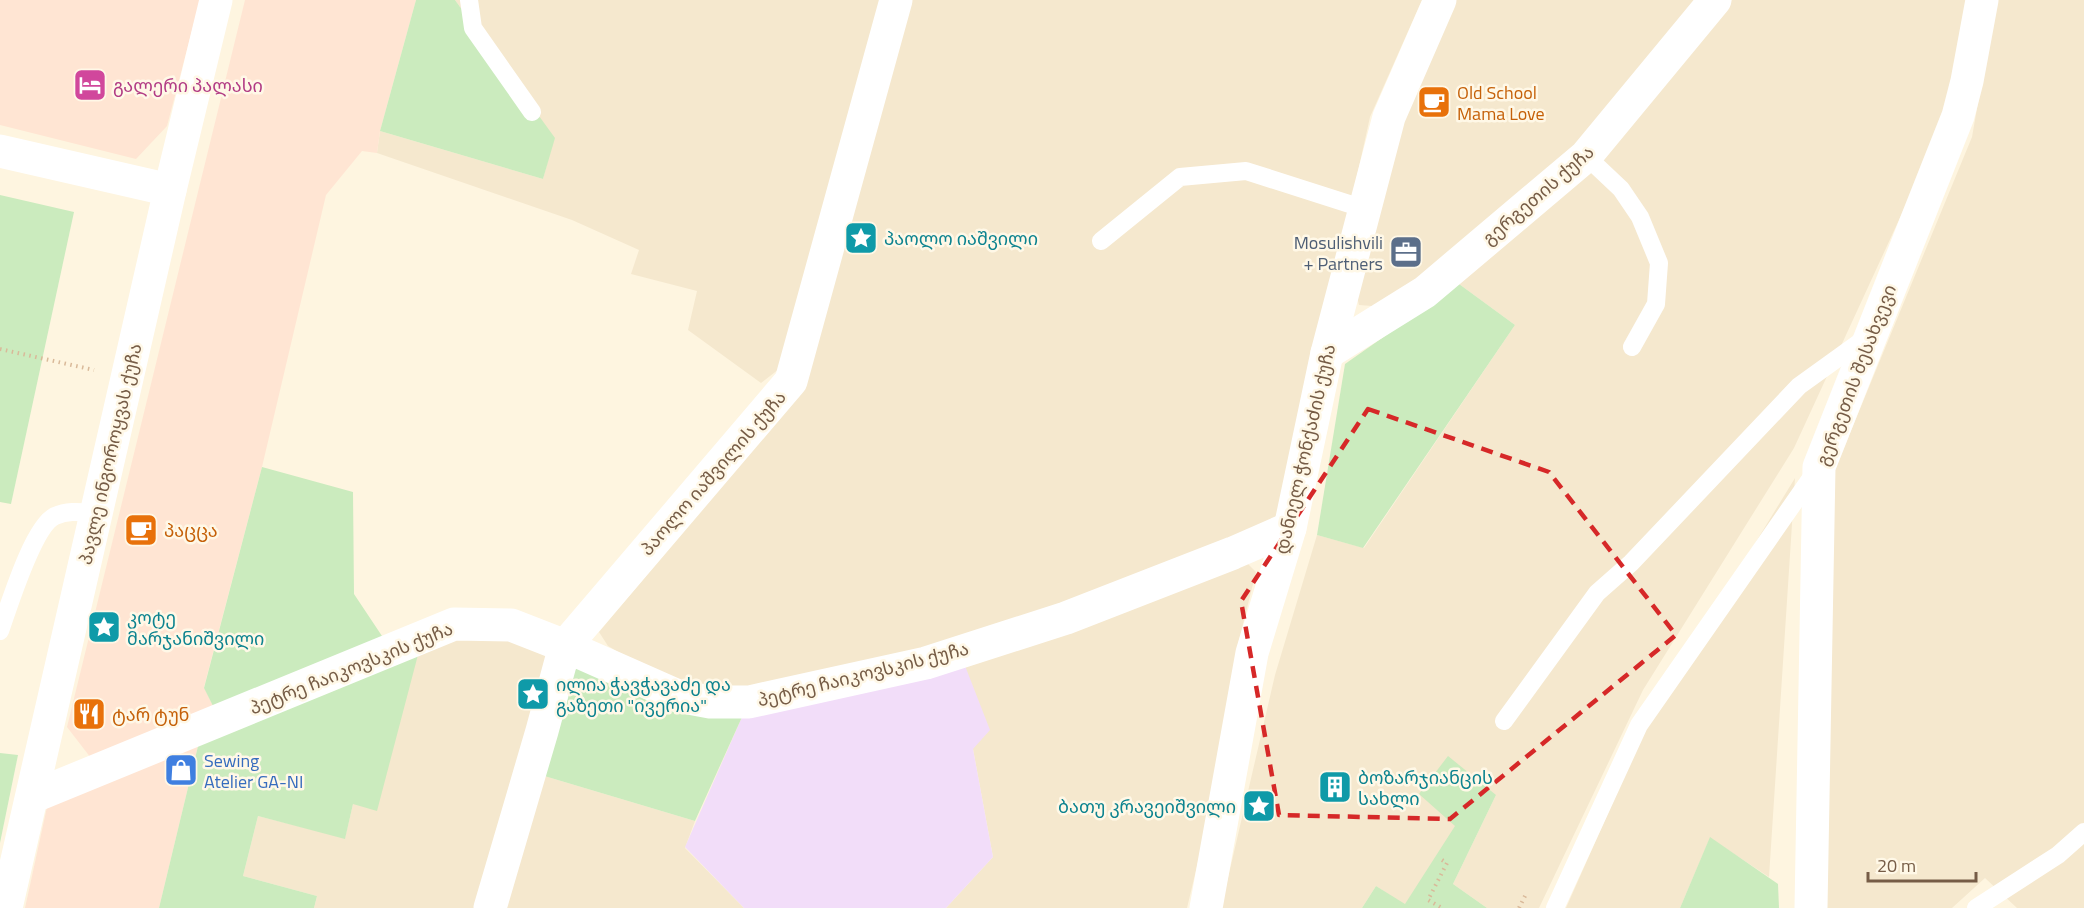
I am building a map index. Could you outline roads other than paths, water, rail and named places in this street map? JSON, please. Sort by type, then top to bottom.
[{"type":"street","name":"პავლე ინგოროყვას ქუჩა","points":[[6,908],[170,190],[216,0]]},
{"type":"street","name":"პაოლო იაშვილის ქუჩა","points":[[565,646],[791,381],[896,0]]},
{"type":"street","name":"დანიელ ჭონქაძის ქუჩა","points":[[1206,908],[1252,652],[1290,528],[1327,352],[1389,117],[1440,0]]},
{"type":"street","name":"გერგეთის ქუჩა","points":[[1327,352],[1425,292],[1586,156],[1715,0]]},
{"type":"street","name":"გერგეთის შესახვევი","points":[[1811,908],[1819,467],[1958,116],[1968,81],[1982,0]]},
{"type":"street","points":[[0,151],[170,190]]},
{"type":"street","name":"პეტრე ჩაიკოვსკის ქუჩა","points":[[32,797],[454,624],[511,625],[565,646],[678,696],[710,702],[749,702],[926,663],[1066,618],[1233,553],[1290,528]]},
{"type":"street","points":[[490,908],[565,646]]},
{"type":"lane","points":[[469,0],[473,28],[532,112]]},
{"type":"lane","points":[[1586,156],[1621,189],[1640,217],[1659,263],[1656,304],[1632,347]]},
{"type":"lane","points":[[1101,241],[1180,177],[1246,171],[1365,209]]},
{"type":"lane","points":[[1504,721],[1597,593],[1631,563],[1799,386],[1872,333]]},
{"type":"lane","points":[[1555,908],[1639,725],[1819,467]]},
{"type":"lane","points":[[0,631],[33,543],[46,522],[54,516],[69,511],[96,513]]},
{"type":"lane","points":[[1976,908],[2058,855],[2084,832]]},
{"type":"place","name":"გალერი პალასი","points":[[90,85]]},
{"type":"place","name":"Old School Mama Love","points":[[1434,102]]},
{"type":"place","name":"პაოლო იაშვილი","points":[[861,238]]},
{"type":"place","name":"Mosulishvili + Partners","points":[[1406,252]]},
{"type":"place","name":"პაცცა","points":[[141,530]]},
{"type":"place","name":"კოტე მარჯანიშვილი","points":[[104,627]]},
{"type":"place","name":"ილია ჭავჭავაძე და გაზეთი \"ივერია\"","points":[[533,694]]},
{"type":"place","name":"ტარ ტუნ","points":[[89,714]]},
{"type":"place","name":"Sewing Atelier GA-NI","points":[[181,770]]},
{"type":"place","name":"ბოზარჯიანცის სახლი","points":[[1335,787]]},
{"type":"place","name":"ბათუ კრავეიშვილი","points":[[1259,806]]}]
